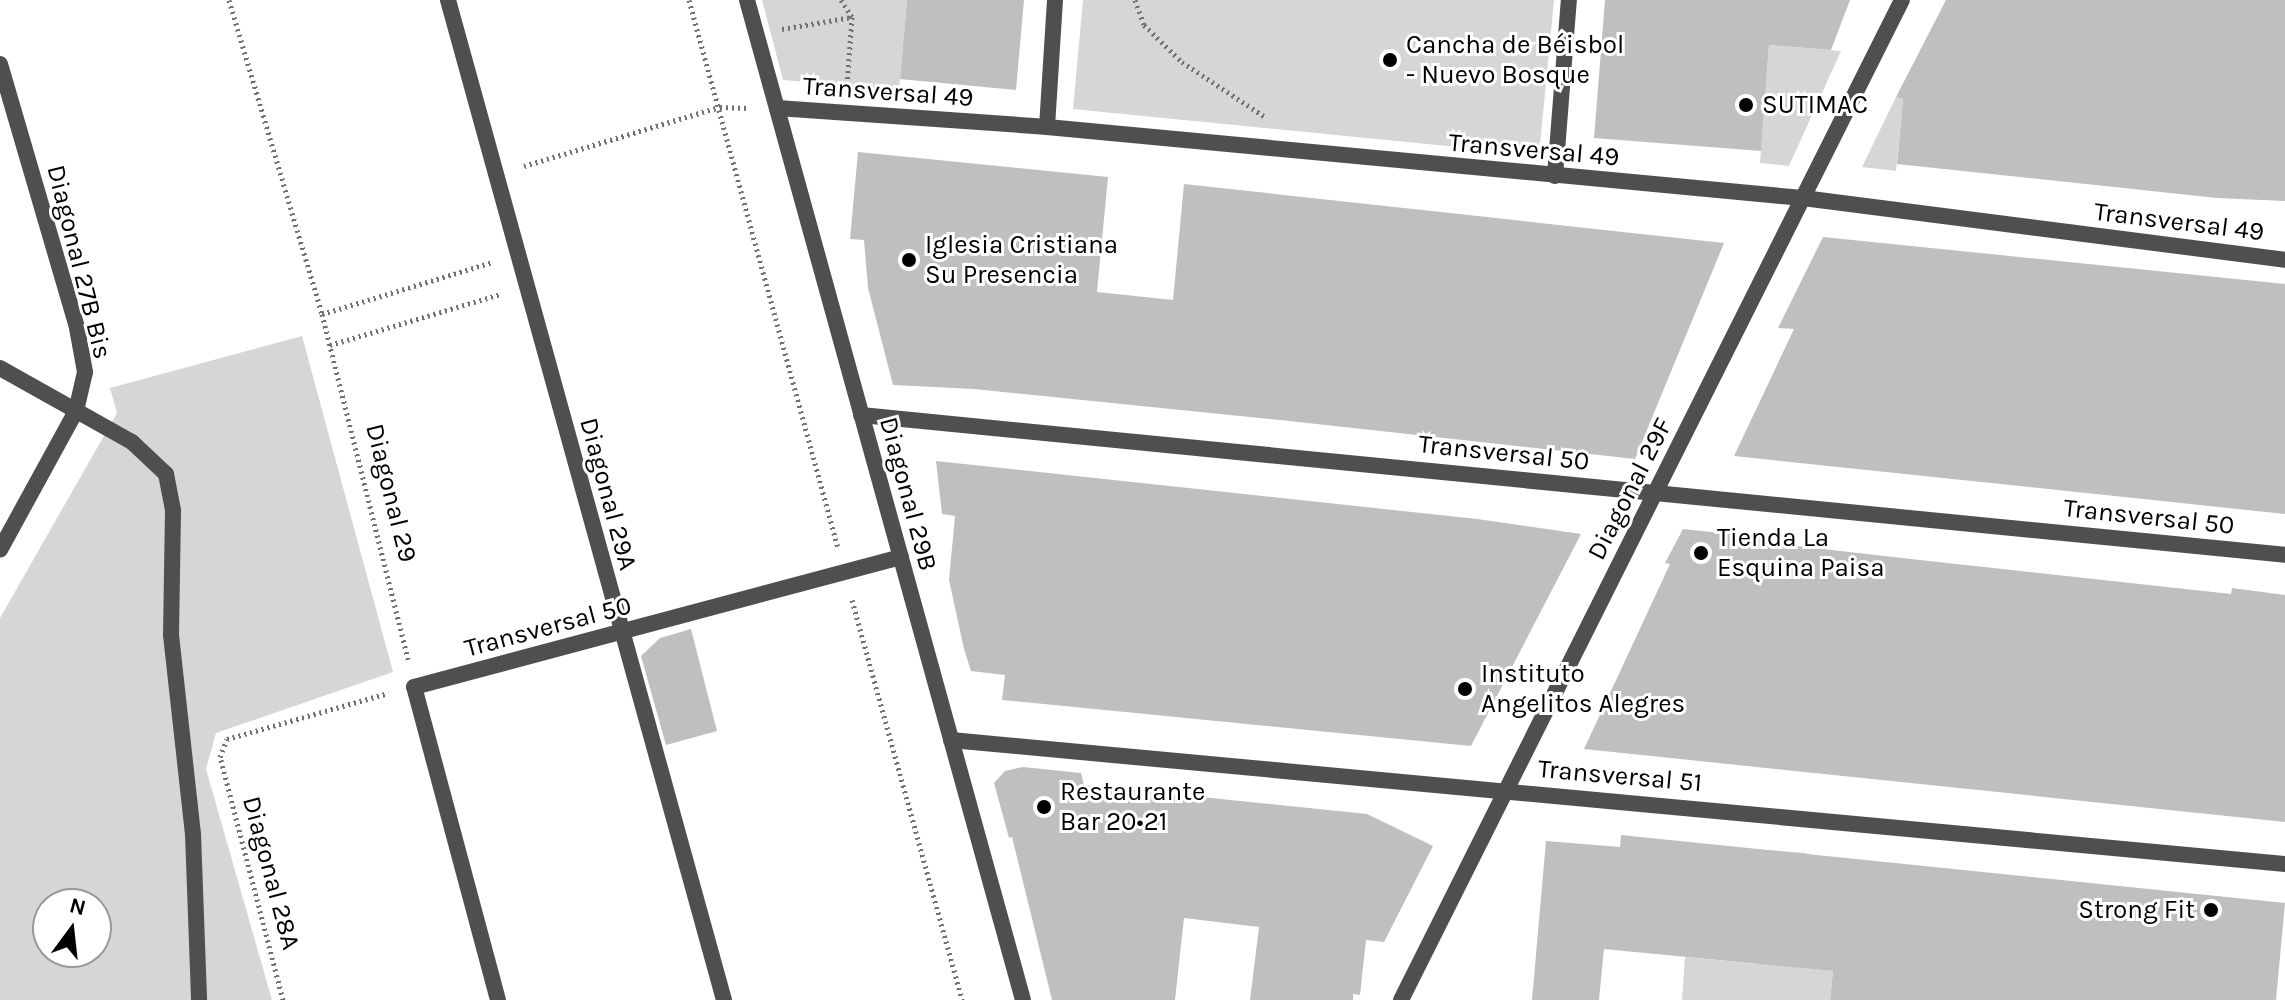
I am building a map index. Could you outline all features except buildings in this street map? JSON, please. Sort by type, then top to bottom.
[{"type":"street","name":"Diagonal 29A","points":[[448,0],[724,1000]]},
{"type":"street","name":"Diagonal 29B","points":[[747,0],[1023,1000]]},
{"type":"street","points":[[1047,127],[1055,0]]},
{"type":"street","points":[[1555,176],[1569,0]]},
{"type":"street","name":"Diagonal 29F","points":[[1401,1000],[1902,0]]},
{"type":"street","name":"Diagonal 27B Bis","points":[[0,64],[83,351],[85,372],[76,411],[0,550]]},
{"type":"street","name":"Transversal 49","points":[[777,108],[1047,127],[1803,198],[2285,260]]},
{"type":"street","points":[[0,368],[132,442],[166,474],[173,510],[171,635],[193,834],[199,1000]]},
{"type":"street","name":"Transversal 50","points":[[861,415],[2285,555]]},
{"type":"street","name":"Transversal 50","points":[[414,687],[901,557]]},
{"type":"street","points":[[414,687],[498,1000]]},
{"type":"street","name":"Transversal 51","points":[[951,740],[1507,789],[2285,864]]},
{"type":"path","name":"Diagonal 29","points":[[229,0],[322,314],[414,687]]},
{"type":"path","points":[[689,0],[962,1000]]},
{"type":"path","points":[[841,0],[852,17],[846,114]]},
{"type":"path","points":[[1135,0],[1144,25],[1182,62],[1311,152]]},
{"type":"path","points":[[756,34],[852,17]]},
{"type":"path","points":[[496,174],[720,107],[777,108]]},
{"type":"path","points":[[322,314],[518,254]]},
{"type":"path","points":[[330,345],[526,286]]},
{"type":"path","name":"Diagonal 28A","points":[[283,1000],[220,757],[227,739],[414,687]]},
{"type":"shaded area","points":[[762,0],[907,0],[899,90],[783,80]]},
{"type":"shaded area","points":[[1083,0],[1554,0],[1539,155],[1073,109]]},
{"type":"shaded area","points":[[1769,45],[1841,51],[1789,166],[1760,163]]},
{"type":"shaded area","points":[[1896,97],[1903,99],[1896,171],[1862,167]]},
{"type":"shaded area","points":[[302,336],[393,672],[216,733],[206,769],[272,1000],[0,1000],[0,618],[117,413],[110,388]]},
{"type":"shaded area","points":[[1769,850],[1806,853],[1795,967],[1833,971],[1830,1000],[1682,1000],[1685,957],[1757,964]]},
{"type":"place","name":"Cancha de Béisbol - Nuevo Bosque","points":[[1390,60]]},
{"type":"place","name":"SUTIMAC","points":[[1746,105]]},
{"type":"place","name":"Iglesia Cristiana Su Presencia","points":[[909,260]]},
{"type":"place","name":"Tienda La Esquina Paisa","points":[[1701,553]]},
{"type":"place","name":"Instituto Angelitos Alegres","points":[[1465,689]]},
{"type":"place","name":"Restaurante Bar 20•21","points":[[1044,807]]},
{"type":"place","name":"Strong Fit","points":[[2211,910]]}]
